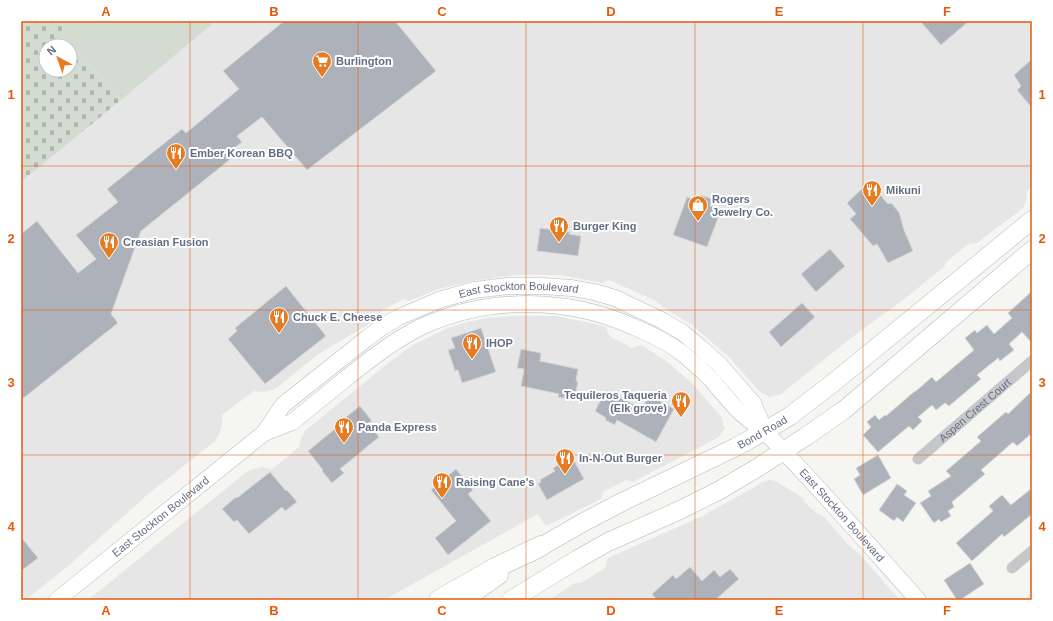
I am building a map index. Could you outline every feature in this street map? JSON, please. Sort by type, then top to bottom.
[{"type":"highway","points":[[439,600],[495,568],[541,546]]},
{"type":"main road","name":"Bond Road","points":[[464,600],[507,568],[541,546],[622,502],[765,432],[804,406],[1032,220]]},
{"type":"main road","points":[[512,600],[608,542],[680,510],[720,490],[805,437],[844,410],[1032,250]]},
{"type":"street","name":"East Stockton Boulevard","points":[[264,433],[283,405],[382,327],[399,317],[439,300],[474,290],[508,286],[572,288],[595,292],[615,298],[663,321],[682,332],[720,364],[753,403],[765,432]]},
{"type":"street","points":[[502,304],[507,297],[515,294],[546,295],[581,299],[595,292]]},
{"type":"street","name":"East Stockton Boulevard","points":[[57,600],[264,433],[295,420],[381,350],[400,338],[423,326],[451,315],[478,308],[502,304],[543,304],[571,307],[614,318],[648,333],[671,346],[695,365],[740,412],[765,432],[918,600]]},
{"type":"street","name":"Aspen Crest Court","points":[[918,459],[1032,361]]},
{"type":"street","points":[[1012,568],[1032,551]]},
{"type":"shaded area","points":[[216,21],[1032,21],[1032,186],[1026,192],[1027,199],[1023,208],[977,243],[968,244],[946,262],[944,267],[908,296],[851,338],[781,394],[770,397],[760,392],[729,357],[691,324],[664,308],[656,301],[609,280],[602,283],[561,275],[516,275],[473,281],[438,289],[409,301],[403,299],[381,311],[379,318],[320,353],[275,389],[264,392],[254,391],[222,415],[222,424],[215,441],[147,495],[67,567],[28,598],[21,598],[21,182]]},
{"type":"shaded area","points":[[556,316],[590,323],[606,327],[609,336],[632,348],[641,345],[666,361],[690,381],[722,418],[724,429],[719,437],[633,482],[626,480],[603,492],[601,499],[546,526],[538,514],[384,600],[88,600],[244,474],[253,469],[263,467],[271,470],[299,447],[302,436],[306,430],[392,360],[415,344],[448,328],[468,322],[488,318]]},
{"type":"shaded area","points":[[769,480],[776,481],[803,498],[805,503],[818,514],[822,515],[900,600],[549,600],[575,583],[581,583],[605,568],[608,558],[705,515]]},
{"type":"green space","points":[[21,21],[61,21],[66,38],[38,38],[38,78],[78,78],[78,52],[121,100],[21,182]]},
{"type":"green space","points":[[61,21],[216,21],[121,100],[78,52],[78,38],[66,38]]},
{"type":"building","points":[[284,21],[395,21],[436,71],[307,170],[262,117],[237,136],[242,142],[229,152],[233,157],[141,231],[111,314],[118,323],[21,400],[21,234],[37,221],[78,273],[96,259],[76,235],[118,202],[107,189],[182,129],[186,133],[239,89],[223,71]]},
{"type":"building","points":[[920,21],[969,21],[941,45]]},
{"type":"building","points":[[1032,59],[1032,108],[1017,90],[1021,86],[1014,75]]},
{"type":"building","points":[[869,182],[888,204],[891,203],[899,212],[904,230],[913,251],[888,263],[877,244],[873,246],[850,219],[856,214],[847,203]]},
{"type":"building","points":[[701,195],[712,199],[710,206],[721,210],[707,247],[673,235],[687,197],[699,201]]},
{"type":"building","name":"Burger King","points":[[540,228],[570,232],[569,234],[581,236],[578,256],[537,251]]},
{"type":"building","points":[[830,249],[845,266],[816,292],[801,274]]},
{"type":"building","name":"Chuck E. Cheese","points":[[286,286],[326,336],[265,384],[228,339],[237,331],[235,328]]},
{"type":"building","points":[[1032,291],[1032,343],[1022,332],[1009,344],[1014,350],[1000,361],[998,358],[977,375],[981,379],[949,406],[945,403],[936,410],[932,405],[918,417],[922,421],[913,430],[909,426],[878,452],[863,435],[871,427],[867,422],[875,415],[879,420],[885,415],[886,416],[932,377],[936,382],[974,350],[965,338],[975,330],[977,333],[987,325],[994,334],[1012,318],[1008,313]]},
{"type":"building","points":[[802,303],[815,317],[781,347],[769,332]]},
{"type":"building","name":"IHOP","points":[[481,328],[496,372],[462,383],[458,370],[455,371],[448,350],[455,348],[451,338]]},
{"type":"building","points":[[521,349],[541,353],[540,361],[578,369],[576,381],[578,382],[574,400],[558,397],[559,394],[521,386],[524,369],[517,368]]},
{"type":"building","points":[[606,390],[642,409],[649,395],[674,409],[656,442],[617,420],[615,425],[605,420],[606,418],[595,411]]},
{"type":"building","points":[[1032,391],[1032,433],[1017,446],[1013,442],[981,470],[985,474],[952,502],[954,507],[948,511],[951,516],[941,522],[939,519],[934,523],[920,503],[931,496],[928,491],[951,476],[946,471],[981,441],[977,437],[1006,412],[1008,414]]},
{"type":"building","name":"Panda Express","points":[[360,406],[372,421],[368,423],[379,437],[340,469],[344,473],[332,483],[308,451],[347,419],[346,417]]},
{"type":"building","points":[[878,455],[891,478],[863,495],[854,479],[860,475],[856,468]]},
{"type":"building","name":"In-N-Out Burger","points":[[572,457],[584,479],[547,500],[538,484],[541,482],[540,480],[555,471],[553,468]]},
{"type":"building","points":[[456,469],[473,490],[468,494],[491,521],[448,555],[435,538],[456,521],[431,490]]},
{"type":"building","points":[[270,472],[297,502],[285,511],[282,507],[249,534],[237,520],[234,522],[222,509]]},
{"type":"building","points":[[897,484],[907,491],[904,495],[916,503],[903,522],[897,517],[894,521],[879,510]]},
{"type":"building","points":[[1032,488],[1032,514],[1004,537],[1002,534],[972,561],[956,543],[993,511],[989,506],[1002,495],[1011,505]]},
{"type":"building","points":[[21,537],[38,558],[21,571]]},
{"type":"building","points":[[970,563],[984,584],[960,600],[957,600],[944,580]]},
{"type":"building","points":[[690,567],[702,581],[714,570],[720,577],[730,569],[739,579],[715,600],[657,600],[652,594],[673,575],[676,579]]},
{"type":"place","name":"Burlington","points":[[322,78]]},
{"type":"place","name":"Ember Korean BBQ","points":[[176,170]]},
{"type":"place","name":"Mikuni","points":[[872,207]]},
{"type":"place","name":"Rogers Jewelry Co.","points":[[698,222]]},
{"type":"place","name":"Burger King","points":[[559,243]]},
{"type":"place","name":"Creasian Fusion","points":[[109,259]]},
{"type":"place","name":"Chuck E. Cheese","points":[[279,334]]},
{"type":"place","name":"IHOP","points":[[472,360]]},
{"type":"place","name":"Tequileros Taqueria (Elk grove)","points":[[681,418]]},
{"type":"place","name":"Panda Express","points":[[344,444]]},
{"type":"place","name":"In-N-Out Burger","points":[[565,475]]},
{"type":"place","name":"Raising Cane's","points":[[442,499]]}]
